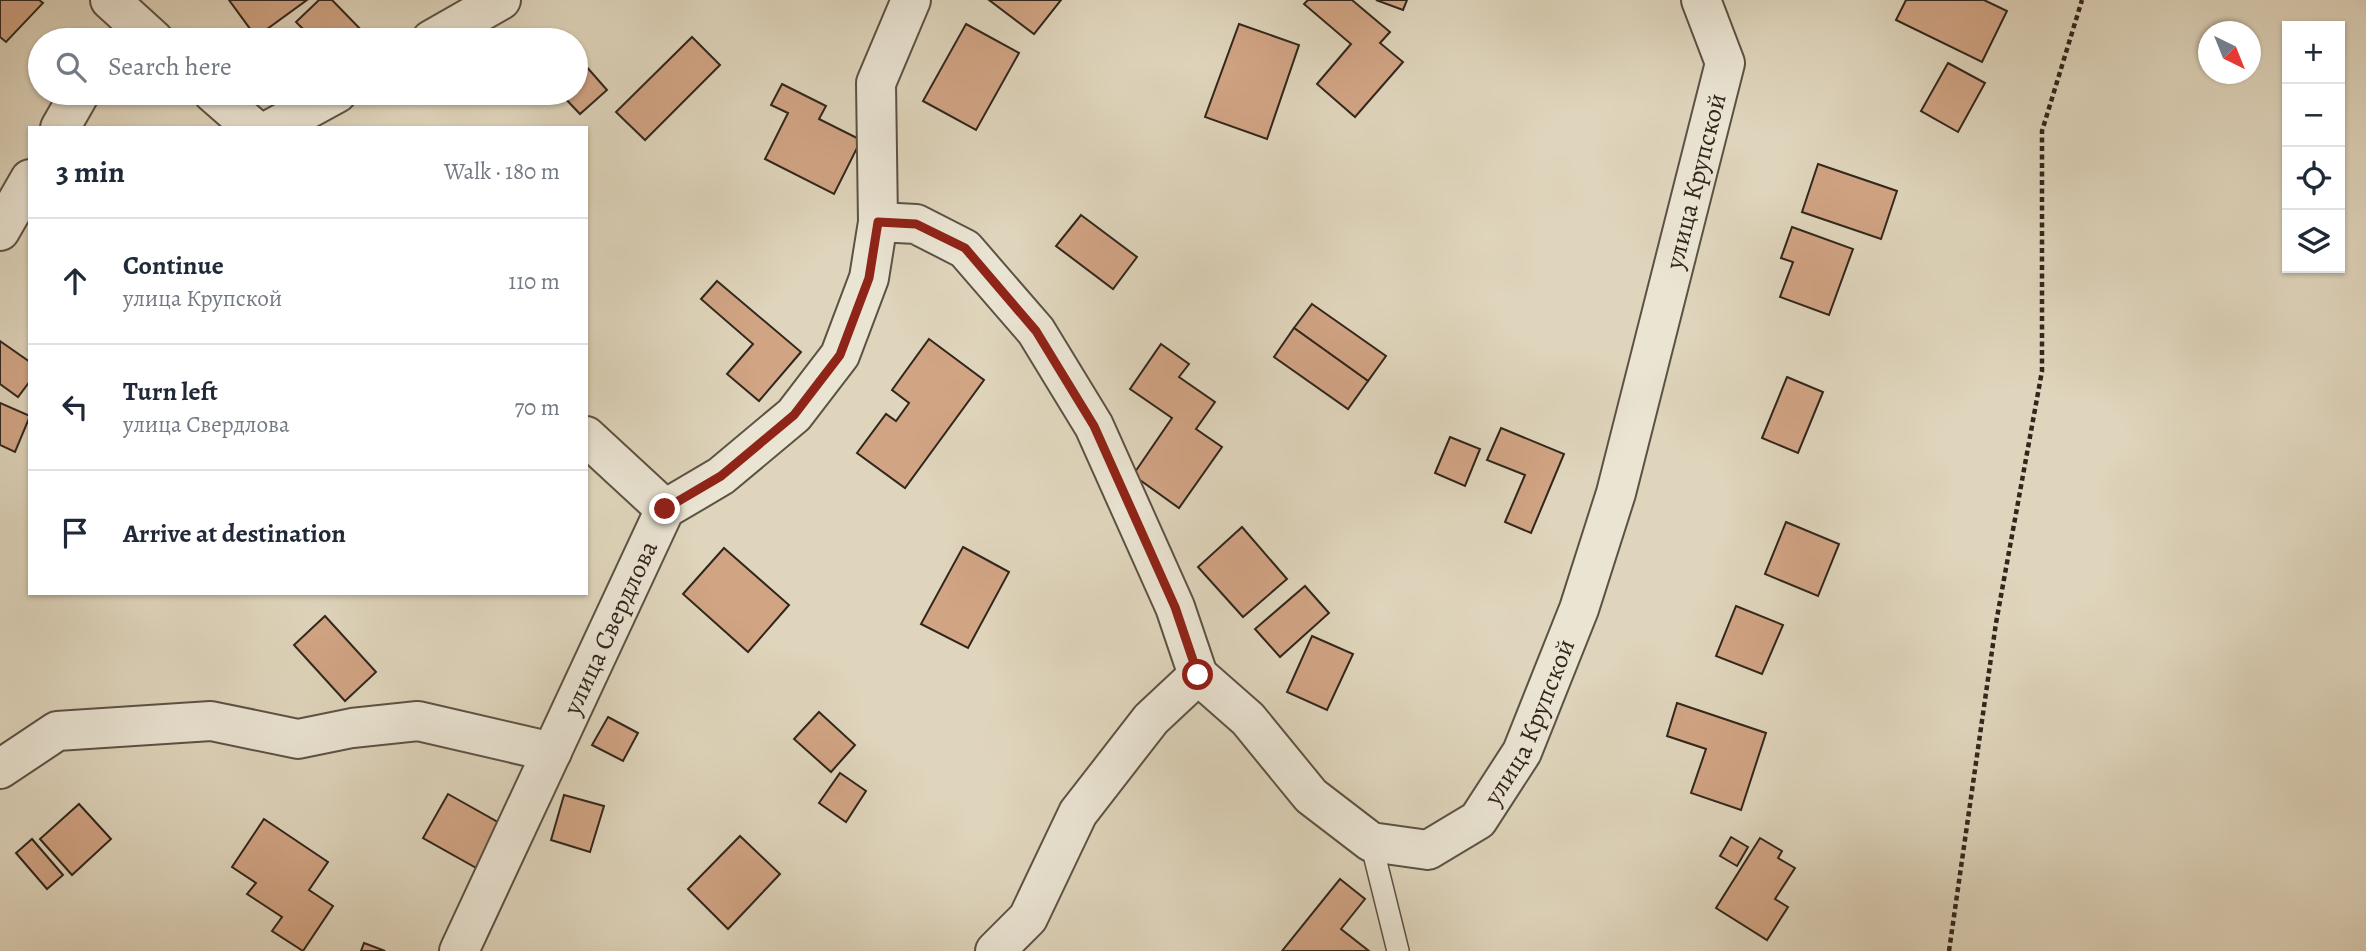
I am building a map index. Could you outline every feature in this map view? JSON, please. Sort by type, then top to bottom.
[{"type":"street","points":[[452,28],[501,0]]},
{"type":"street","name":"улица Свердлова","points":[[458,951],[665,509],[721,476],[794,415],[840,355],[869,278],[878,222],[876,83],[911,0]]},
{"type":"street","name":"улица Крупской","points":[[878,222],[916,224],[965,248],[1036,331],[1094,426],[1175,607],[1198,675],[1248,719],[1311,796],[1371,842],[1428,850],[1478,820],[1522,752],[1579,608],[1616,493],[1725,63],[1701,0]]},
{"type":"street","points":[[115,18],[133,28]]},
{"type":"street","points":[[61,126],[73,105]]},
{"type":"street","points":[[227,105],[251,126]]},
{"type":"street","points":[[277,126],[315,105]]},
{"type":"street","points":[[0,231],[28,182]]},
{"type":"street","points":[[588,438],[665,509]]},
{"type":"street","points":[[995,951],[1028,918],[1078,813],[1151,719],[1198,675]]},
{"type":"street","points":[[0,769],[57,731],[211,721],[298,739],[352,728],[418,721],[552,752]]},
{"type":"lane","points":[[1371,842],[1398,951]]},
{"type":"path","points":[[1949,951],[1996,623],[2042,371],[2042,131],[2081,0]]},
{"type":"building","points":[[0,0],[39,0],[43,3],[6,42],[0,37]]},
{"type":"building","points":[[229,0],[307,0],[268,28],[249,28]]},
{"type":"building","points":[[319,0],[332,0],[359,28],[302,28],[296,22]]},
{"type":"building","points":[[989,0],[1061,0],[1034,34]]},
{"type":"building","points":[[1308,0],[1352,0],[1390,32],[1380,43],[1403,62],[1355,117],[1317,84],[1351,44],[1304,4]]},
{"type":"building","points":[[1376,0],[1407,0],[1403,10]]},
{"type":"building","points":[[1906,0],[1984,0],[2007,11],[1982,62],[1896,20]]},
{"type":"building","points":[[966,24],[1019,53],[976,130],[923,101]]},
{"type":"building","points":[[1239,24],[1299,45],[1267,139],[1205,117]]},
{"type":"building","points":[[692,37],[720,65],[645,140],[616,112]]},
{"type":"building","points":[[1948,63],[1985,83],[1958,132],[1921,111]]},
{"type":"building","points":[[588,68],[607,90],[580,114],[571,105],[588,105]]},
{"type":"building","points":[[782,84],[826,106],[819,119],[861,140],[834,194],[765,159],[788,113],[771,105]]},
{"type":"building","points":[[1818,164],[1897,191],[1881,239],[1802,212]]},
{"type":"building","points":[[1081,215],[1137,257],[1113,289],[1056,246]]},
{"type":"building","points":[[1792,227],[1853,249],[1829,315],[1780,297],[1793,262],[1781,258]]},
{"type":"building","points":[[717,281],[801,352],[759,401],[727,374],[753,344],[701,299]]},
{"type":"building","points":[[1312,304],[1386,356],[1368,381],[1294,328]]},
{"type":"building","points":[[1294,328],[1368,381],[1348,409],[1274,357]]},
{"type":"building","points":[[929,339],[984,380],[905,488],[857,453],[886,414],[896,421],[909,403],[892,390]]},
{"type":"building","points":[[0,341],[28,361],[28,384],[18,397],[0,384]]},
{"type":"building","points":[[1161,344],[1189,364],[1179,377],[1215,402],[1196,429],[1222,447],[1179,508],[1133,475],[1172,418],[1130,389]]},
{"type":"building","points":[[1787,377],[1823,392],[1798,453],[1762,438]]},
{"type":"building","points":[[0,403],[28,415],[28,421],[15,452],[0,445]]},
{"type":"building","points":[[1501,428],[1564,454],[1531,533],[1505,522],[1525,475],[1487,460]]},
{"type":"building","points":[[1450,437],[1480,449],[1465,486],[1435,473]]},
{"type":"building","points":[[1786,522],[1839,544],[1818,596],[1765,574]]},
{"type":"building","points":[[1242,527],[1287,579],[1243,617],[1198,567]]},
{"type":"building","points":[[963,547],[1009,572],[968,648],[921,624]]},
{"type":"building","points":[[724,548],[789,605],[748,652],[683,594]]},
{"type":"building","points":[[1305,586],[1329,613],[1280,657],[1255,629]]},
{"type":"building","points":[[1736,606],[1783,625],[1762,674],[1716,656]]},
{"type":"building","points":[[325,616],[376,672],[345,701],[294,645]]},
{"type":"building","points":[[1312,636],[1353,654],[1327,710],[1287,692]]},
{"type":"building","points":[[1677,703],[1766,733],[1741,810],[1691,793],[1706,749],[1667,736]]},
{"type":"building","points":[[819,712],[855,745],[831,772],[794,739]]},
{"type":"building","points":[[608,717],[638,733],[623,761],[592,745]]},
{"type":"building","points":[[840,773],[866,791],[846,822],[819,803]]},
{"type":"building","points":[[448,794],[503,825],[478,869],[423,838]]},
{"type":"building","points":[[564,795],[604,806],[590,852],[551,840]]},
{"type":"building","points":[[79,804],[111,839],[72,875],[40,839]]},
{"type":"building","points":[[264,819],[328,862],[309,890],[333,906],[303,951],[272,931],[282,917],[247,894],[256,883],[232,867]]},
{"type":"building","points":[[740,836],[780,874],[728,929],[688,889]]},
{"type":"building","points":[[1731,837],[1748,847],[1737,866],[1720,856]]},
{"type":"building","points":[[1760,838],[1782,851],[1778,858],[1795,868],[1775,899],[1788,907],[1767,940],[1716,908]]},
{"type":"building","points":[[32,839],[63,875],[47,889],[16,853]]},
{"type":"building","points":[[1340,879],[1365,899],[1341,929],[1369,951],[1282,951]]},
{"type":"building","points":[[364,943],[385,951],[361,951]]},
{"type":"route","points":[[665,509],[721,476],[794,415],[840,355],[869,278],[878,222],[916,224],[965,248],[1036,331],[1094,426],[1175,607],[1198,675]]}]
